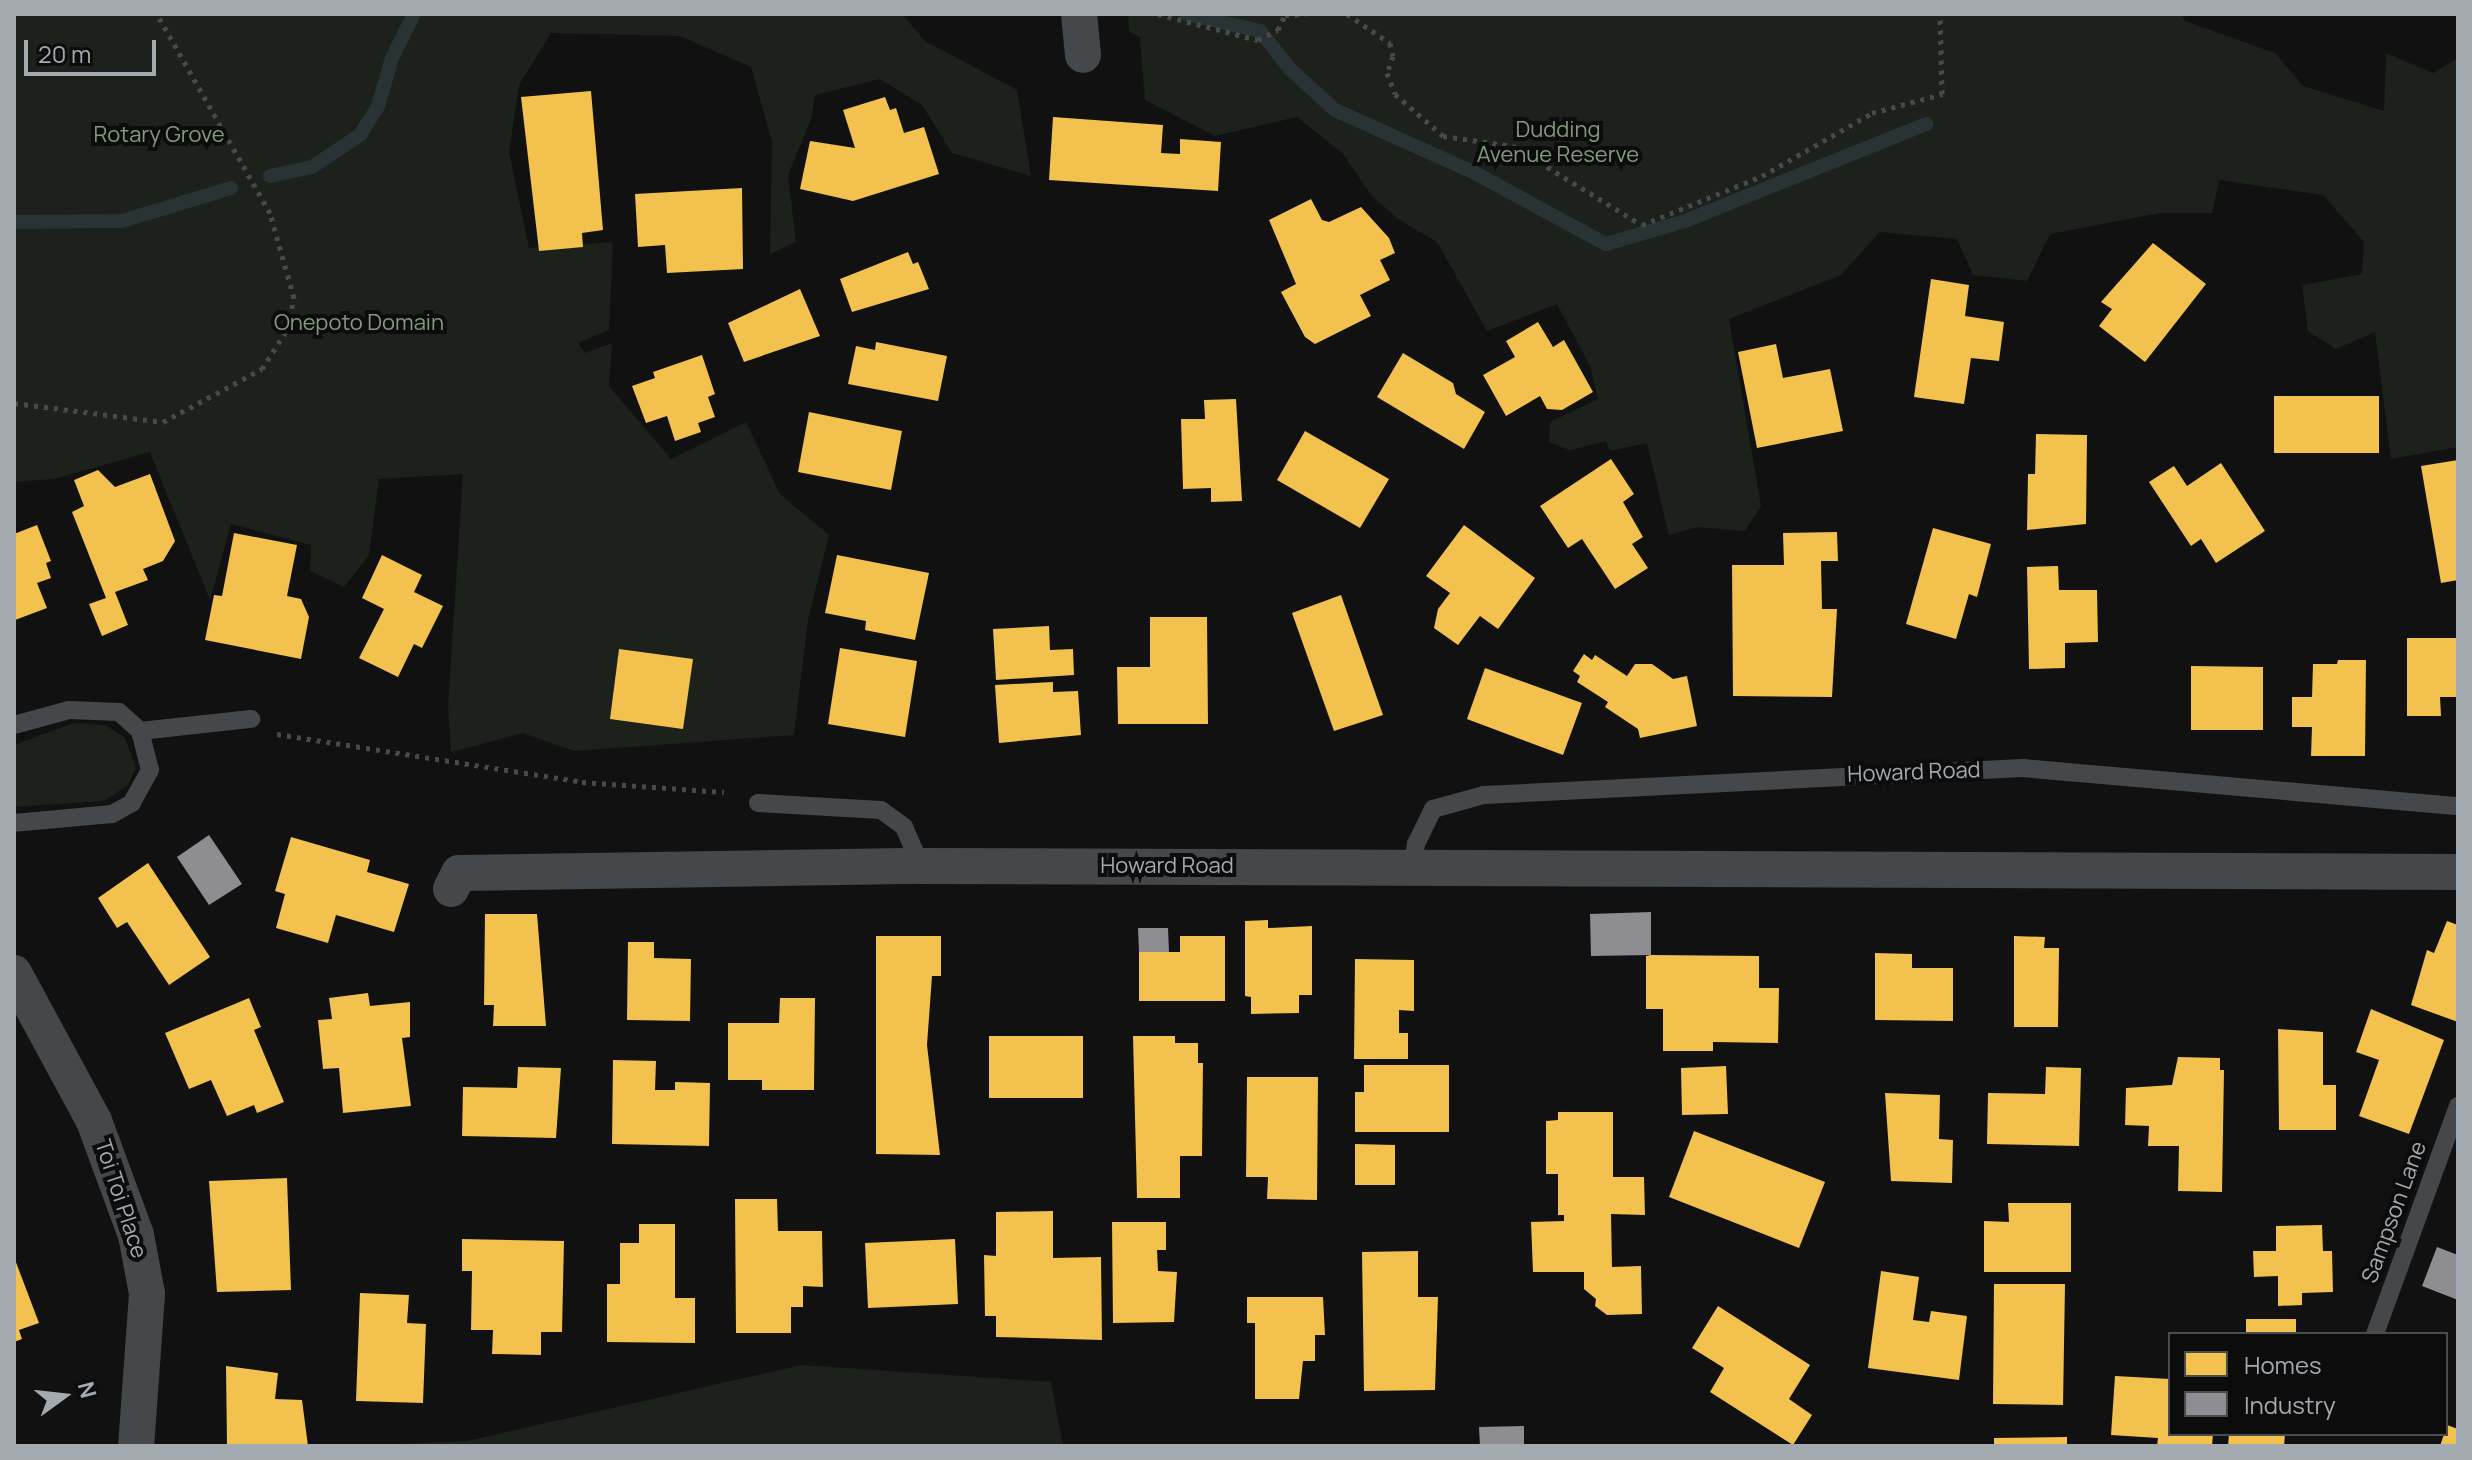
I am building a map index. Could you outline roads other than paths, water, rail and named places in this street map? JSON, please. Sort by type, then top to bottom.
[{"type":"street","points":[[1079,14],[1083,55]]},
{"type":"street","name":"Howard Road","points":[[451,889],[459,873],[921,866],[2458,872]]},
{"type":"street","name":"Toi Toi Place","points":[[14,973],[94,1121],[136,1235],[147,1304],[136,1446]]},
{"type":"lane","points":[[14,725],[69,710],[105,709],[119,712],[140,731],[150,770],[139,794],[123,809],[77,819],[14,823]]},
{"type":"lane","points":[[140,731],[251,719]]},
{"type":"lane","name":"Howard Road","points":[[1413,867],[1416,844],[1433,809],[1484,795],[2022,768],[2458,806]]},
{"type":"lane","points":[[758,803],[881,810],[904,827],[921,866]]},
{"type":"lane","name":"Sampson Lane","points":[[2376,1332],[2458,1106]]},
{"type":"waterway","points":[[270,176],[312,167],[360,135],[378,106],[392,58],[414,14]]},
{"type":"waterway","points":[[1186,14],[1260,31],[1290,69],[1335,110],[1475,173],[1606,244],[1685,221],[1926,124]]},
{"type":"waterway","points":[[14,222],[122,221],[231,188]]},
{"type":"park label","name":"Rotary Grove","points":[[159,135]]},
{"type":"park label","name":"Dudding Avenue Reserve","points":[[1558,142]]},
{"type":"park label","name":"Onepoto Domain","points":[[359,323]]}]
